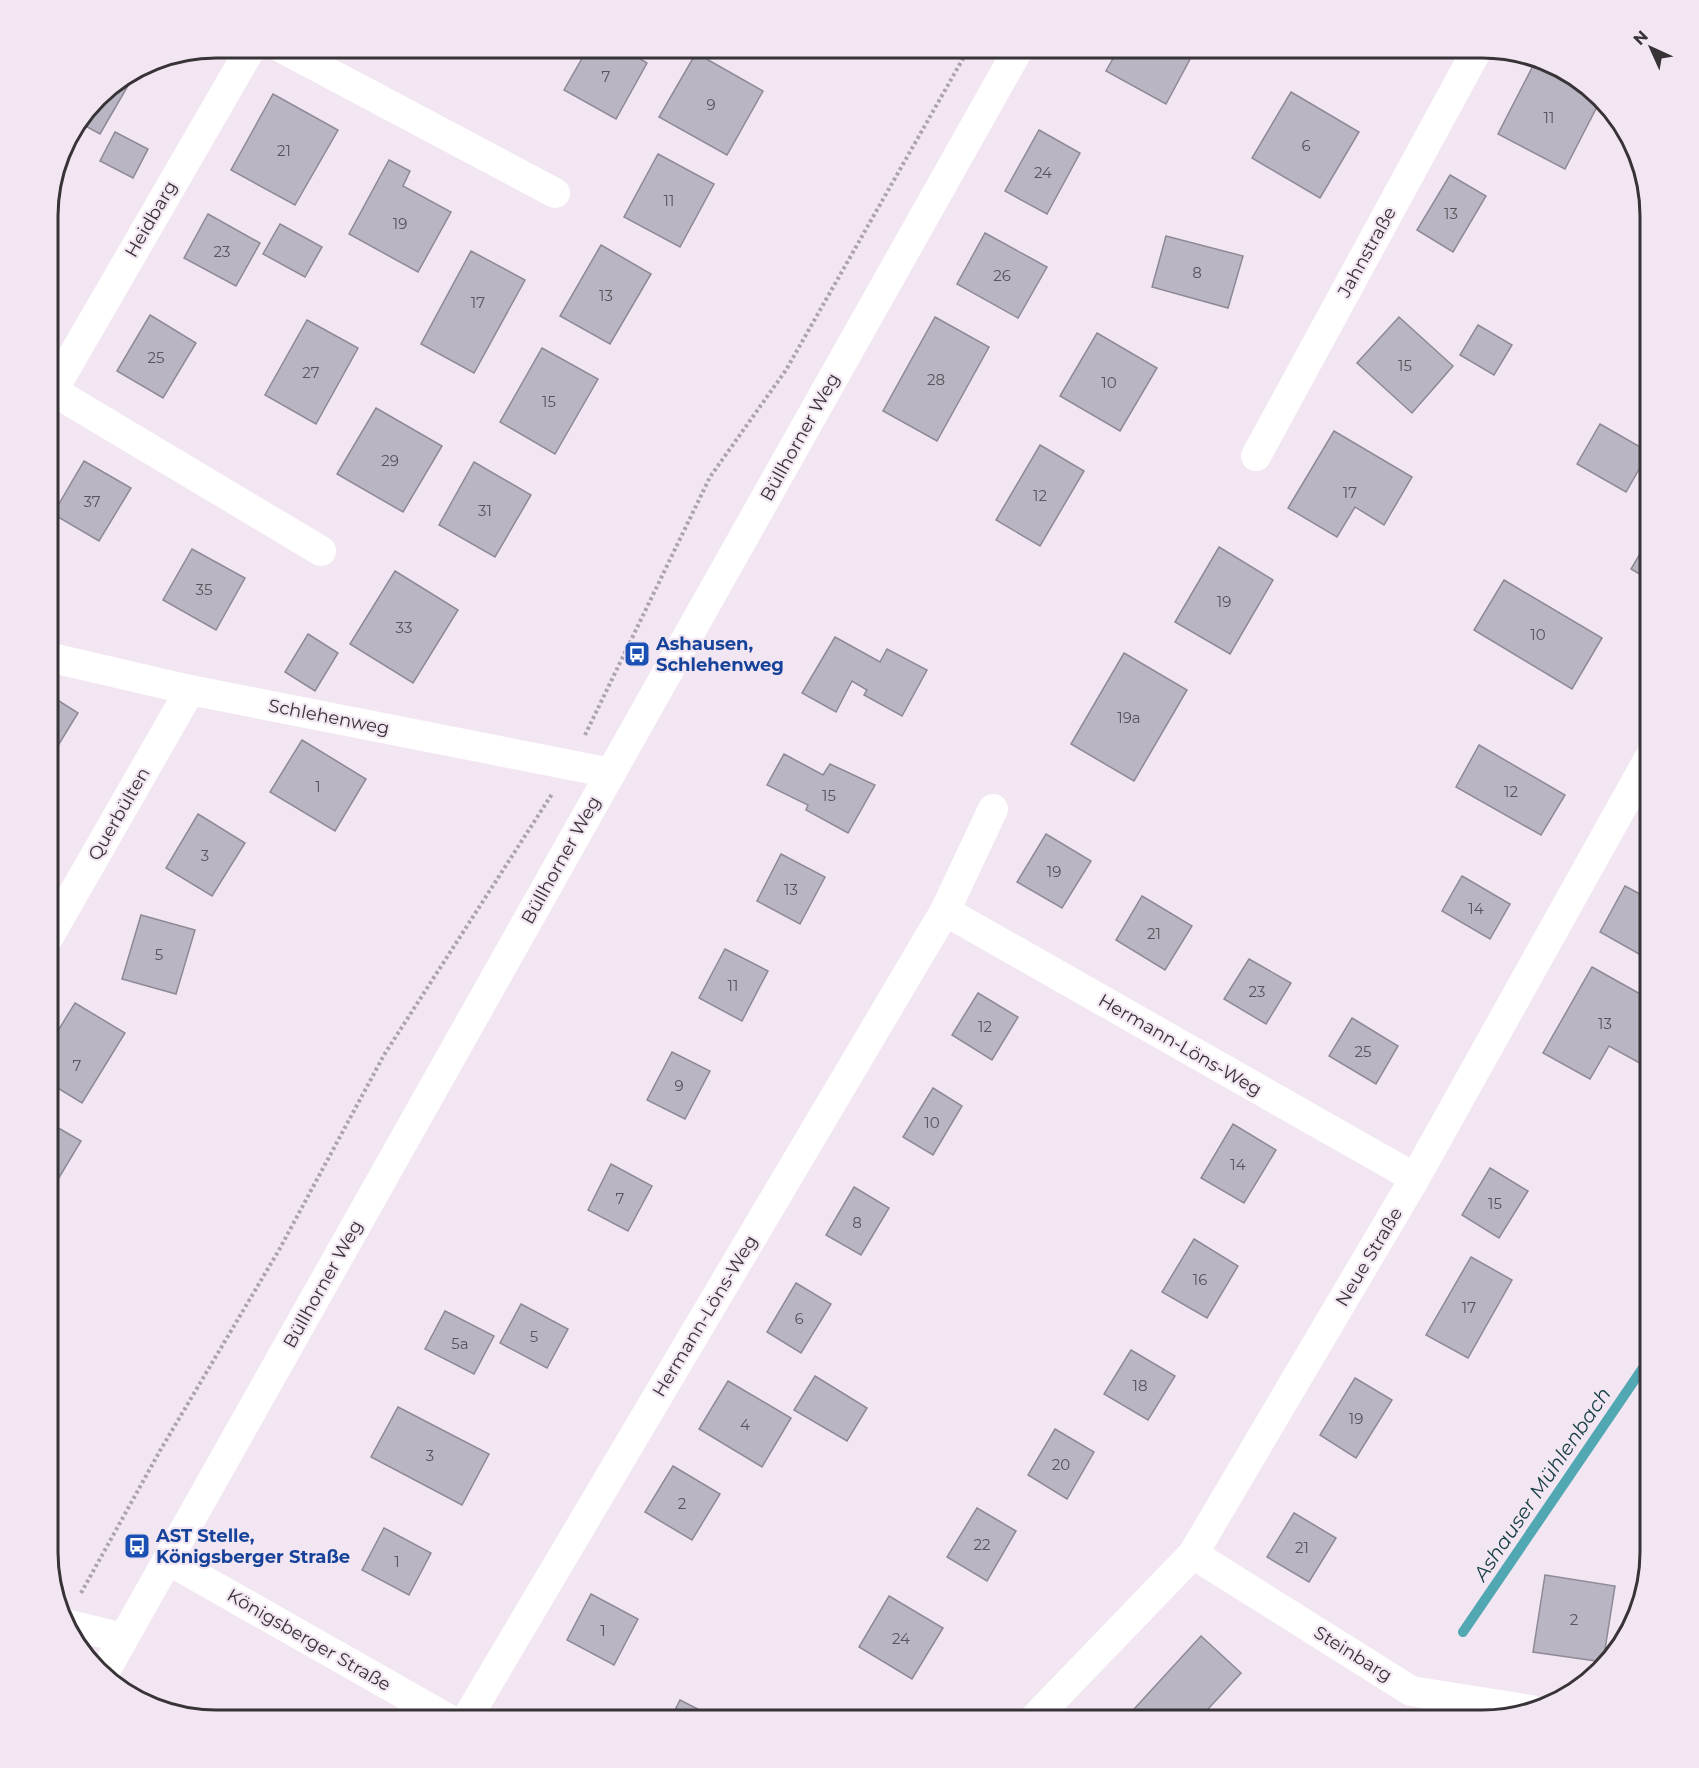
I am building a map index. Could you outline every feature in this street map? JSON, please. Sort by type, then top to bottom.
[{"type":"street","name":"Heidbarg","points":[[59,381],[244,59]]},
{"type":"street","points":[[303,59],[555,193]]},
{"type":"street","name":"Büllhorner Weg","points":[[108,1666],[1013,59]]},
{"type":"street","name":"Jahnstraße","points":[[1256,456],[1472,59]]},
{"type":"street","name":"Heidbarg","points":[[59,400],[321,551]]},
{"type":"street","name":"Schlehenweg","points":[[59,659],[190,690],[611,773]]},
{"type":"street","name":"Querbülten","points":[[58,920],[190,690]]},
{"type":"street","name":"Neue Straße","points":[[1043,1710],[1193,1554],[1415,1178],[1640,775]]},
{"type":"street","name":"Hermann-Löns-Weg","points":[[472,1710],[945,911],[993,809]]},
{"type":"street","name":"Hermann-Löns-Weg","points":[[945,911],[1415,1178]]},
{"type":"street","name":"Steinbarg","points":[[1193,1554],[1411,1690],[1510,1707]]},
{"type":"street","name":"Königsberger Straße","points":[[168,1560],[432,1710]]},
{"type":"street","points":[[72,1613],[123,1638]]},
{"type":"path","points":[[71,1613],[161,1449],[279,1250],[384,1055],[571,764],[710,477],[786,370],[963,59]]},
{"type":"building","points":[[582,59],[640,59],[647,63],[616,119],[564,90]]},
{"type":"building","points":[[693,59],[707,59],[763,91],[727,155],[659,117]]},
{"type":"building","points":[[1113,59],[1190,59],[1166,104],[1106,71]]},
{"type":"building","points":[[1532,67],[1570,85],[1597,108],[1565,169],[1498,134]]},
{"type":"building","points":[[128,86],[100,134],[87,127],[112,98]]},
{"type":"building","points":[[1291,92],[1359,132],[1320,198],[1252,158]]},
{"type":"building","points":[[273,94],[338,130],[295,205],[231,170]]},
{"type":"building","points":[[1039,130],[1080,153],[1047,214],[1005,191]]},
{"type":"building","points":[[115,132],[148,149],[133,178],[100,161]]},
{"type":"building","points":[[658,154],[714,184],[680,247],[624,217]]},
{"type":"building","points":[[389,160],[410,171],[403,186],[451,212],[418,272],[349,234]]},
{"type":"building","points":[[1450,175],[1486,196],[1453,252],[1417,230]]},
{"type":"building","points":[[208,214],[260,243],[236,286],[184,258]]},
{"type":"building","points":[[280,224],[322,247],[305,277],[263,254]]},
{"type":"building","points":[[985,233],[1047,267],[1018,318],[957,284]]},
{"type":"building","points":[[1166,236],[1243,256],[1228,308],[1152,287]]},
{"type":"building","points":[[601,245],[651,274],[610,344],[560,316]]},
{"type":"building","points":[[471,251],[525,280],[474,373],[421,344]]},
{"type":"building","points":[[150,315],[196,343],[163,398],[117,371]]},
{"type":"building","points":[[935,317],[989,347],[937,441],[883,411]]},
{"type":"building","points":[[1399,317],[1453,366],[1412,413],[1357,363]]},
{"type":"building","points":[[307,320],[358,348],[316,424],[265,395]]},
{"type":"building","points":[[1478,325],[1512,345],[1494,375],[1460,355]]},
{"type":"building","points":[[1097,333],[1157,368],[1120,431],[1060,396]]},
{"type":"building","points":[[542,348],[598,379],[555,454],[500,422]]},
{"type":"building","points":[[376,408],[442,446],[403,512],[337,474]]},
{"type":"building","points":[[1600,424],[1640,447],[1640,468],[1626,492],[1577,464]]},
{"type":"building","points":[[1334,431],[1412,477],[1384,525],[1355,507],[1337,537],[1288,508]]},
{"type":"building","points":[[1040,445],[1084,471],[1040,546],[996,520]]},
{"type":"building","points":[[84,461],[131,488],[99,541],[59,517],[59,504]]},
{"type":"building","points":[[474,462],[531,495],[495,557],[439,525]]},
{"type":"building","points":[[1219,547],[1273,580],[1230,654],[1175,622]]},
{"type":"building","points":[[192,549],[245,578],[216,630],[163,600]]},
{"type":"building","points":[[1640,554],[1640,574],[1631,569]]},
{"type":"building","points":[[395,571],[458,610],[413,683],[350,644]]},
{"type":"building","points":[[1504,580],[1602,638],[1572,689],[1474,630]]},
{"type":"building","points":[[308,634],[338,653],[315,691],[285,672]]},
{"type":"building","points":[[835,637],[880,662],[887,649],[927,670],[902,716],[864,695],[867,690],[852,681],[836,712],[802,693]]},
{"type":"building","points":[[1124,653],[1187,690],[1134,781],[1071,744]]},
{"type":"building","points":[[59,701],[78,713],[59,745]]},
{"type":"building","points":[[302,740],[366,779],[335,831],[270,792]]},
{"type":"building","points":[[1479,745],[1565,795],[1541,835],[1456,787]]},
{"type":"building","points":[[784,754],[823,775],[830,764],[875,785],[848,833],[806,810],[808,805],[767,785]]},
{"type":"building","points":[[198,814],[245,843],[212,896],[166,868]]},
{"type":"building","points":[[1046,834],[1091,861],[1062,908],[1017,882]]},
{"type":"building","points":[[781,854],[825,877],[800,924],[757,901]]},
{"type":"building","points":[[1462,876],[1510,904],[1490,939],[1442,911]]},
{"type":"building","points":[[1625,886],[1640,894],[1640,955],[1600,932]]},
{"type":"building","points":[[1142,896],[1192,926],[1165,970],[1116,940]]},
{"type":"building","points":[[141,915],[195,930],[176,994],[122,979]]},
{"type":"building","points":[[725,949],[768,971],[742,1021],[699,998]]},
{"type":"building","points":[[1249,959],[1291,983],[1266,1024],[1224,999]]},
{"type":"building","points":[[1592,967],[1640,994],[1640,1063],[1609,1046],[1590,1079],[1543,1053]]},
{"type":"building","points":[[978,993],[1018,1017],[992,1060],[952,1035]]},
{"type":"building","points":[[75,1003],[125,1033],[82,1103],[58,1088],[58,1030]]},
{"type":"building","points":[[1352,1018],[1398,1046],[1376,1084],[1329,1056]]},
{"type":"building","points":[[672,1052],[710,1071],[685,1119],[647,1100]]},
{"type":"building","points":[[933,1088],[962,1106],[933,1155],[903,1137]]},
{"type":"building","points":[[1233,1124],[1276,1150],[1244,1203],[1201,1178]]},
{"type":"building","points":[[58,1128],[81,1141],[58,1179]]},
{"type":"building","points":[[611,1164],[652,1186],[628,1231],[588,1210]]},
{"type":"building","points":[[1490,1168],[1528,1191],[1499,1238],[1462,1215]]},
{"type":"building","points":[[854,1187],[889,1208],[861,1255],[826,1235]]},
{"type":"building","points":[[1194,1239],[1238,1266],[1207,1318],[1162,1292]]},
{"type":"building","points":[[1471,1257],[1512,1280],[1468,1358],[1426,1335]]},
{"type":"building","points":[[796,1283],[831,1304],[801,1353],[767,1332]]},
{"type":"building","points":[[521,1304],[568,1329],[547,1368],[500,1343]]},
{"type":"building","points":[[445,1311],[494,1336],[474,1374],[425,1349]]},
{"type":"building","points":[[1131,1350],[1175,1376],[1148,1420],[1104,1394]]},
{"type":"building","points":[[815,1376],[867,1408],[847,1441],[794,1410]]},
{"type":"building","points":[[1355,1378],[1392,1400],[1356,1458],[1320,1435]]},
{"type":"building","points":[[728,1381],[791,1418],[762,1467],[699,1429]]},
{"type":"building","points":[[398,1407],[489,1454],[462,1505],[371,1457]]},
{"type":"building","points":[[1055,1429],[1094,1452],[1067,1499],[1028,1475]]},
{"type":"building","points":[[673,1466],[720,1494],[692,1540],[645,1512]]},
{"type":"building","points":[[977,1508],[1016,1531],[987,1581],[947,1557]]},
{"type":"building","points":[[1294,1513],[1336,1538],[1309,1582],[1267,1557]]},
{"type":"building","points":[[384,1528],[431,1553],[409,1595],[362,1570]]},
{"type":"building","points":[[1545,1575],[1615,1586],[1605,1651],[1596,1661],[1533,1652]]},
{"type":"building","points":[[591,1594],[638,1619],[614,1665],[567,1640]]},
{"type":"building","points":[[889,1596],[943,1628],[912,1679],[859,1647]]},
{"type":"building","points":[[1201,1636],[1241,1673],[1207,1710],[1133,1710]]},
{"type":"building","points":[[680,1700],[700,1710],[675,1710]]},
{"type":"waterway","name":"Ashauser Mühlenbach","points":[[1463,1632],[1640,1372]]},
{"type":"place","name":"Ashausen, Schlehenweg","points":[[637,654]]},
{"type":"place","name":"AST Stelle, Königsberger Straße","points":[[137,1546]]}]
